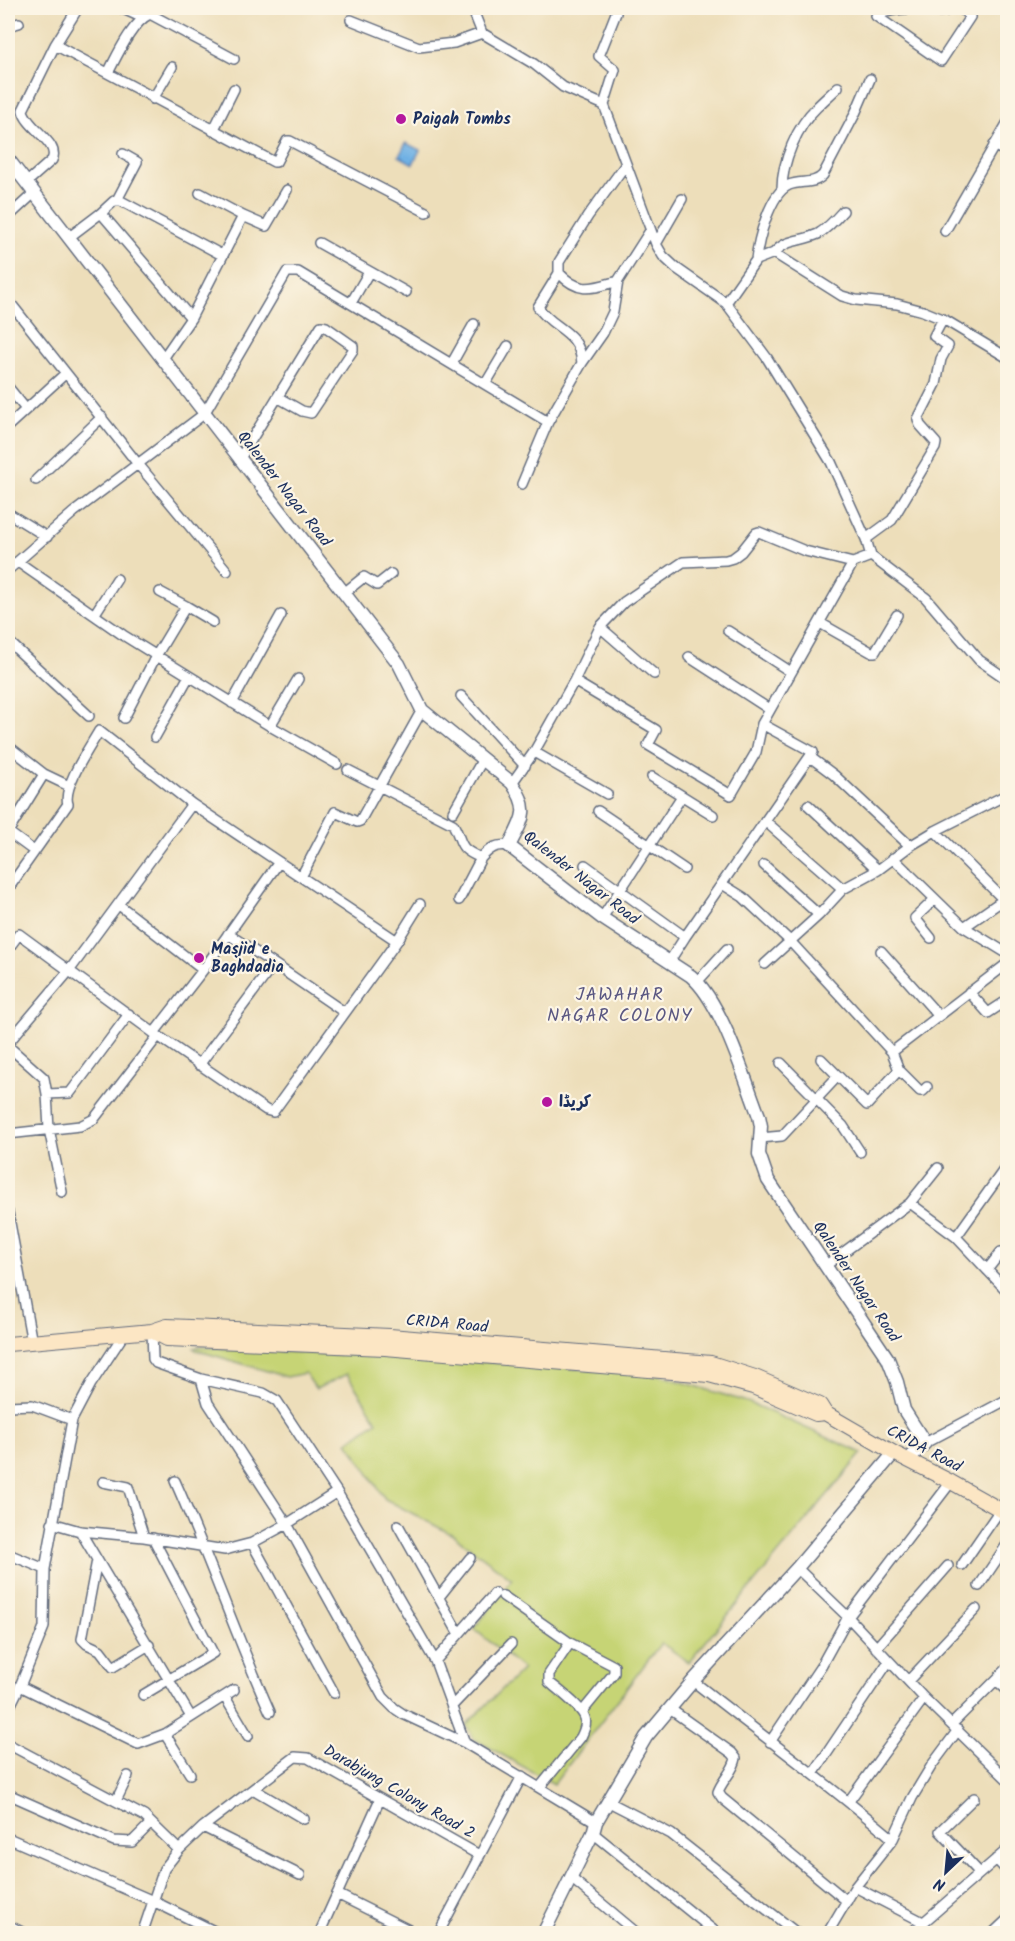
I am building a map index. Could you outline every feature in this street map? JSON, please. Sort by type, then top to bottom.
[{"type":"main road","name":"CRIDA Road","points":[[8,1344],[152,1331],[167,1339],[385,1348],[736,1377],[753,1387],[816,1414],[825,1413],[1004,1512]]},
{"type":"street","points":[[26,183],[55,155],[53,148],[26,118],[23,110],[55,45],[78,8]]},
{"type":"street","points":[[121,8],[142,18]]},
{"type":"street","points":[[472,8],[482,33],[534,64],[563,87],[604,105]]},
{"type":"street","points":[[952,8],[947,11],[894,10],[876,16],[941,61],[970,17],[961,8]]},
{"type":"street","points":[[616,13],[599,56],[615,70],[604,105],[650,231],[663,256],[676,268],[726,303],[767,358],[831,462],[866,539],[871,556],[927,598],[979,660],[1008,680]]},
{"type":"street","points":[[108,73],[125,42],[142,18],[150,14],[234,59]]},
{"type":"street","points":[[351,20],[419,47],[454,43],[482,33]]},
{"type":"street","points":[[8,26],[18,22]]},
{"type":"street","points":[[55,45],[275,162],[287,141],[290,141],[426,212]]},
{"type":"street","points":[[153,99],[172,67]]},
{"type":"street","points":[[726,303],[756,260],[758,239],[777,195],[782,189],[796,182],[819,180],[854,116],[870,79]]},
{"type":"street","points":[[782,189],[782,174],[794,142],[816,108],[838,87]]},
{"type":"street","points":[[213,131],[234,89]]},
{"type":"street","points":[[945,231],[1008,122]]},
{"type":"street","points":[[994,145],[1008,153]]},
{"type":"street","points":[[68,237],[117,200],[137,162],[123,154]]},
{"type":"street","name":"Qalender Nagar Road","points":[[8,159],[399,664],[422,710],[512,783],[519,793],[524,810],[523,819],[509,846],[602,918],[697,982],[716,1012],[759,1116],[759,1154],[768,1180],[888,1359],[904,1410],[925,1443]]},
{"type":"street","points":[[582,363],[581,351],[572,336],[538,307],[559,273],[559,262],[588,216],[626,164]]},
{"type":"street","points":[[200,193],[264,226],[268,225],[287,190]]},
{"type":"street","points":[[8,217],[33,194]]},
{"type":"street","points":[[656,244],[682,199]]},
{"type":"street","points":[[117,200],[222,255]]},
{"type":"street","points":[[756,260],[774,253],[784,243],[818,234],[833,223],[843,211]]},
{"type":"street","points":[[101,213],[191,318]]},
{"type":"street","points":[[162,360],[191,318],[243,216]]},
{"type":"street","points":[[522,484],[548,422],[609,322],[618,281],[650,231]]},
{"type":"street","points":[[319,243],[406,292]]},
{"type":"street","points":[[774,253],[842,296],[856,300],[897,304],[943,319],[1008,358]]},
{"type":"street","points":[[8,570],[74,512],[204,414],[287,272],[298,272],[548,422]]},
{"type":"street","points":[[351,303],[369,272]]},
{"type":"street","points":[[559,273],[571,284],[581,288],[590,289],[618,281]]},
{"type":"street","points":[[8,300],[138,464],[227,571]]},
{"type":"street","points":[[866,539],[892,520],[935,448],[936,443],[920,425],[918,419],[936,384],[941,359],[948,346],[934,336],[943,319]]},
{"type":"street","points":[[452,363],[474,324]]},
{"type":"street","points":[[239,460],[321,326],[326,327],[353,346],[353,350],[311,412],[302,411],[279,398]]},
{"type":"street","points":[[486,383],[508,346]]},
{"type":"street","points":[[8,426],[25,408],[66,373]]},
{"type":"street","points":[[8,387],[25,408]]},
{"type":"street","points":[[36,480],[102,417]]},
{"type":"street","points":[[8,513],[47,537]]},
{"type":"street","points":[[512,783],[534,752],[574,681],[600,627],[624,602],[677,565],[688,561],[733,558],[741,552],[756,533],[763,533],[805,551],[853,563],[871,556]]},
{"type":"street","points":[[18,562],[156,656],[337,764]]},
{"type":"street","points":[[574,681],[656,730],[648,745],[731,795],[756,752],[762,724],[853,563]]},
{"type":"street","points":[[344,593],[364,577],[377,585],[391,574]]},
{"type":"street","points":[[94,615],[117,579]]},
{"type":"street","points":[[160,592],[213,622]]},
{"type":"street","points":[[124,718],[156,656],[186,606]]},
{"type":"street","points":[[232,703],[281,615]]},
{"type":"street","points":[[820,623],[875,652],[897,615]]},
{"type":"street","points":[[600,627],[654,674]]},
{"type":"street","points":[[728,631],[791,672]]},
{"type":"street","points":[[8,641],[89,716]]},
{"type":"street","points":[[689,657],[770,710]]},
{"type":"street","points":[[155,737],[189,676]]},
{"type":"street","points":[[270,726],[298,679]]},
{"type":"street","points":[[461,696],[525,766]]},
{"type":"street","points":[[301,877],[335,812],[359,822],[422,710]]},
{"type":"street","points":[[669,963],[813,752],[762,724]]},
{"type":"street","points":[[8,889],[68,804],[69,786],[99,730],[192,804],[397,941]]},
{"type":"street","points":[[8,746],[44,774],[69,786]]},
{"type":"street","points":[[534,752],[607,794]]},
{"type":"street","points":[[810,757],[834,775],[910,846]]},
{"type":"street","points":[[453,812],[483,759]]},
{"type":"street","points":[[348,770],[453,824],[460,845],[481,858]]},
{"type":"street","points":[[34,851],[8,832],[44,774]]},
{"type":"street","points":[[652,777],[713,815]]},
{"type":"street","points":[[765,964],[819,915],[843,889],[878,870],[935,831],[1008,794]]},
{"type":"street","points":[[602,918],[682,796]]},
{"type":"street","points":[[62,1192],[49,1129],[47,1094],[41,1074],[8,1045],[119,905],[192,804]]},
{"type":"street","points":[[808,805],[878,870]]},
{"type":"street","points":[[598,811],[684,868]]},
{"type":"street","points":[[765,821],[843,889]]},
{"type":"street","points":[[935,831],[1005,898],[964,927]]},
{"type":"street","points":[[459,900],[481,858],[489,849],[495,846],[509,846]]},
{"type":"street","points":[[893,858],[964,927],[1008,954]]},
{"type":"street","points":[[8,1134],[80,1126],[94,1119],[279,862]]},
{"type":"street","points":[[585,865],[685,937]]},
{"type":"street","points":[[764,865],[819,915]]},
{"type":"street","points":[[722,884],[743,897],[790,940],[892,1053],[899,1070],[920,1091],[927,1087]]},
{"type":"street","points":[[931,938],[915,918],[934,898]]},
{"type":"street","points":[[8,949],[19,934],[199,1065],[266,1110],[273,1112],[397,941],[420,904]]},
{"type":"street","points":[[119,905],[203,970]]},
{"type":"street","points":[[228,934],[344,1012]]},
{"type":"street","points":[[697,982],[727,949]]},
{"type":"street","points":[[880,951],[938,1015]]},
{"type":"street","points":[[892,1053],[938,1015],[1008,963]]},
{"type":"street","points":[[199,1065],[274,964]]},
{"type":"street","points":[[969,992],[988,1013],[1008,1000]]},
{"type":"street","points":[[47,1094],[70,1093],[129,1014]]},
{"type":"street","points":[[821,1059],[867,1104],[899,1070]]},
{"type":"street","points":[[781,1063],[843,1126],[860,1152]]},
{"type":"street","points":[[760,1138],[782,1136],[838,1076]]},
{"type":"street","points":[[956,1236],[1008,1164]]},
{"type":"street","points":[[825,1266],[910,1203],[938,1168]]},
{"type":"street","points":[[910,1203],[956,1236],[1008,1292]]},
{"type":"street","points":[[8,1212],[11,1251],[32,1342]]},
{"type":"street","points":[[987,1270],[1001,1252]]},
{"type":"street","points":[[152,1331],[153,1359],[156,1364],[201,1379],[270,1396],[277,1401],[337,1492],[435,1661],[465,1743]]},
{"type":"street","points":[[8,1710],[44,1627],[45,1569],[72,1420],[91,1384],[124,1334]]},
{"type":"street","points":[[201,1379],[208,1403],[287,1524],[383,1697],[403,1714],[465,1743],[540,1787],[594,1828],[718,1934]]},
{"type":"street","points":[[909,1459],[925,1443],[1008,1399]]},
{"type":"street","points":[[8,1406],[32,1405],[72,1420]]},
{"type":"street","points":[[543,1934],[594,1828],[646,1737],[693,1681],[797,1568],[894,1453]]},
{"type":"street","points":[[175,1481],[204,1546],[243,1649],[270,1712]]},
{"type":"street","points":[[103,1482],[128,1487],[149,1537],[213,1653],[143,1695]]},
{"type":"street","points":[[770,1742],[821,1666],[848,1617],[951,1482]]},
{"type":"street","points":[[52,1523],[80,1531],[149,1537],[225,1550],[252,1543],[337,1492]]},
{"type":"street","points":[[962,1565],[1004,1512]]},
{"type":"street","points":[[398,1526],[459,1634]]},
{"type":"street","points":[[80,1531],[191,1717]]},
{"type":"street","points":[[252,1543],[334,1694]]},
{"type":"street","points":[[979,1586],[1008,1543]]},
{"type":"street","points":[[8,1554],[45,1569]]},
{"type":"street","points":[[439,1597],[470,1558]]},
{"type":"street","points":[[97,1560],[82,1639],[100,1650],[113,1667],[149,1645]]},
{"type":"street","points":[[876,1648],[948,1566]]},
{"type":"street","points":[[797,1568],[1008,1780]]},
{"type":"street","points":[[435,1661],[499,1595],[570,1642],[614,1666],[615,1669],[582,1712]]},
{"type":"street","points":[[909,1680],[976,1609]]},
{"type":"street","points":[[540,1787],[581,1737],[586,1720],[582,1712],[549,1682],[548,1678],[570,1642]]},
{"type":"street","points":[[452,1706],[511,1644]]},
{"type":"street","points":[[813,1774],[889,1661]]},
{"type":"street","points":[[827,1934],[855,1887],[893,1839],[912,1798],[955,1727],[1008,1668]]},
{"type":"street","points":[[996,1680],[1008,1691]]},
{"type":"street","points":[[693,1681],[849,1801],[893,1839]]},
{"type":"street","points":[[20,1686],[138,1744],[165,1734],[234,1690]]},
{"type":"street","points":[[225,1697],[248,1736]]},
{"type":"street","points":[[849,1801],[924,1698]]},
{"type":"street","points":[[670,1709],[736,1758],[733,1767],[719,1788],[718,1792],[722,1798],[847,1901]]},
{"type":"street","points":[[165,1734],[190,1774]]},
{"type":"street","points":[[8,1744],[144,1816],[179,1850]]},
{"type":"street","name":"Darabjung Colony Road 2","points":[[142,1934],[164,1869],[179,1850],[202,1827],[295,1757],[301,1756],[331,1771],[478,1855]]},
{"type":"street","points":[[116,1801],[129,1776]]},
{"type":"street","points":[[438,1934],[522,1776]]},
{"type":"street","points":[[253,1789],[304,1819]]},
{"type":"street","points":[[8,1794],[114,1841],[132,1842],[151,1823]]},
{"type":"street","points":[[975,1798],[940,1831],[979,1872]]},
{"type":"street","points":[[319,1934],[380,1799]]},
{"type":"street","points":[[609,1802],[671,1834],[798,1934]]},
{"type":"street","points":[[202,1827],[300,1875]]},
{"type":"street","points":[[8,1839],[153,1901],[220,1934]]},
{"type":"street","points":[[910,1934],[1008,1849]]},
{"type":"street","points":[[996,1859],[1008,1872]]},
{"type":"street","points":[[571,1878],[638,1934]]},
{"type":"street","points":[[855,1887],[923,1922]]},
{"type":"street","points":[[337,1894],[417,1934]]},
{"type":"street","points":[[992,1934],[1008,1919]]},
{"type":"street","points":[[8,1925],[26,1934]]},
{"type":"green space","points":[[194,1348],[485,1362],[660,1375],[750,1403],[862,1453],[689,1662],[661,1643],[554,1784],[474,1739],[466,1725],[523,1669],[474,1629],[512,1579],[453,1535],[385,1499],[348,1442],[377,1421],[347,1374],[316,1389],[305,1373],[287,1377]]},
{"type":"water","points":[[406,143],[420,150],[413,164],[399,156]]},
{"type":"place","name":"Paigah Tombs","points":[[401,119]]},
{"type":"place","name":"Masjid e Baghdadia","points":[[199,958]]},
{"type":"place","name":"کریڈا","points":[[547,1102]]},
{"type":"district","name":"JAWAHAR NAGAR COLONY","points":[[620,1005]]}]
